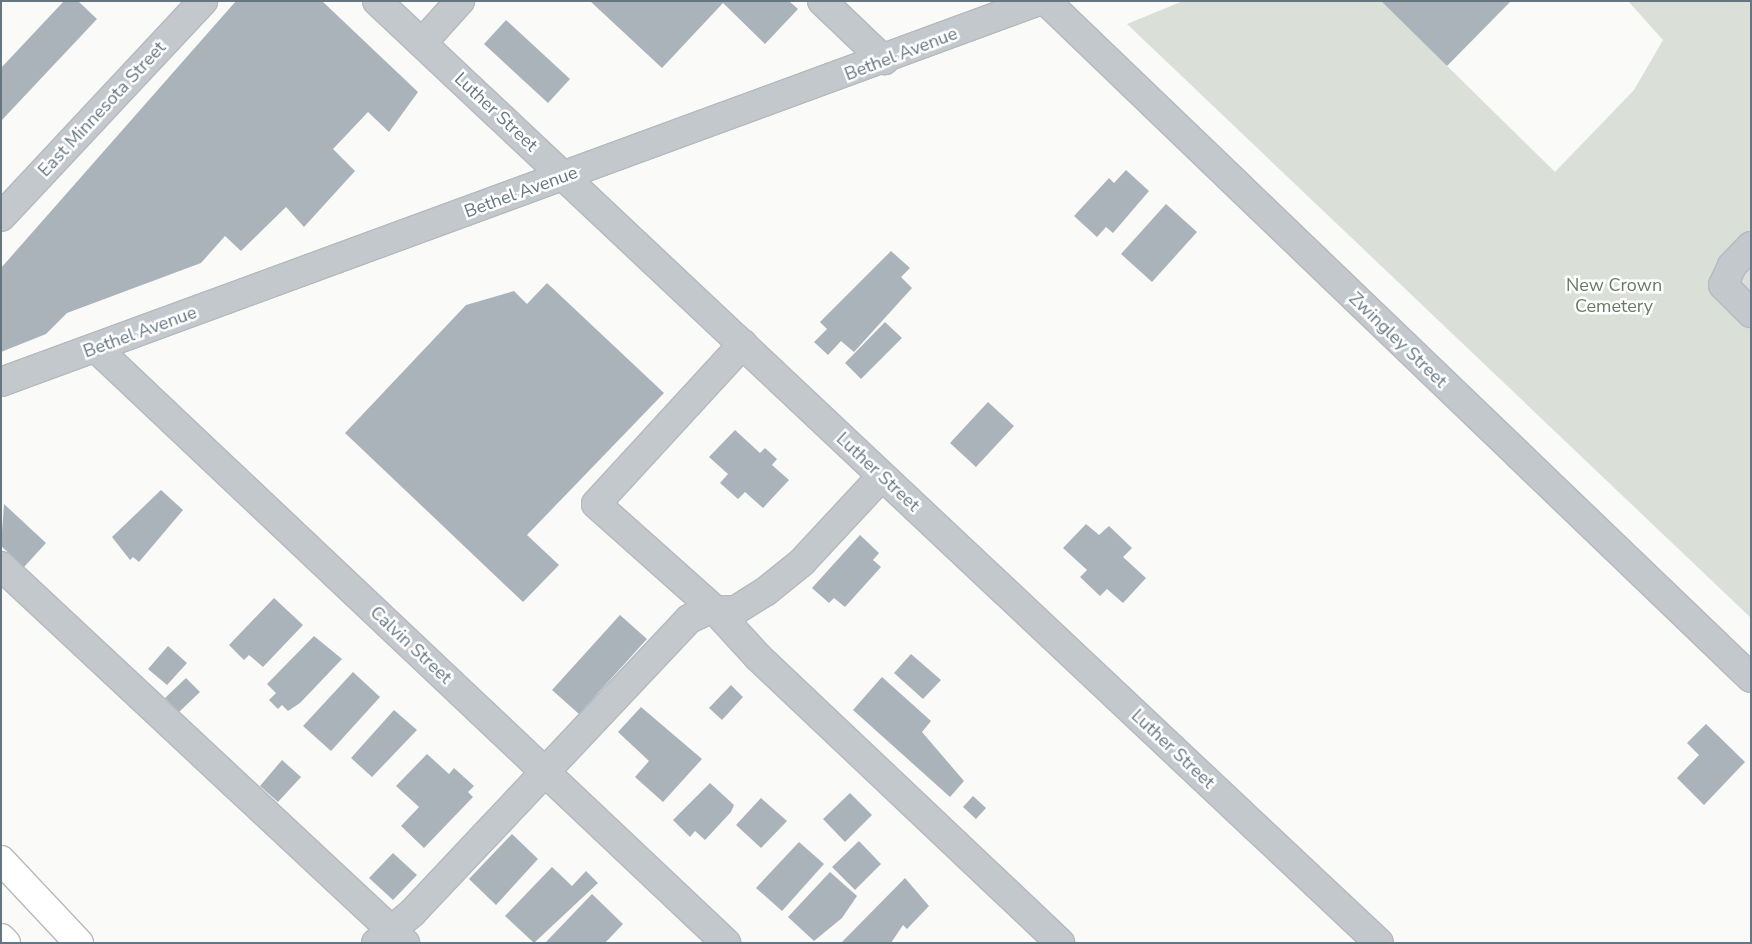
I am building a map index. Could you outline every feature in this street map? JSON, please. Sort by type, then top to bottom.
[{"type":"main road","points":[[1,860],[79,943]]},
{"type":"main road","points":[[1,938],[6,943]]},
{"type":"street","name":"East Minnesota Street","points":[[1,217],[203,1]]},
{"type":"street","name":"Luther Street","points":[[377,1],[1379,943]]},
{"type":"street","points":[[422,43],[460,1]]},
{"type":"street","points":[[822,1],[884,60]]},
{"type":"street","name":"Bethel Avenue","points":[[1,382],[884,60],[1039,1]]},
{"type":"street","name":"Zwingley Street","points":[[1046,1],[1751,678]]},
{"type":"street","points":[[1751,246],[1732,266],[1723,285],[1751,313]]},
{"type":"street","points":[[743,344],[596,504],[716,611],[765,664],[1057,942]]},
{"type":"street","name":"Calvin Street","points":[[96,348],[726,943]]},
{"type":"street","points":[[1,566],[390,938],[689,619],[716,611],[736,610],[780,580],[882,476]]},
{"type":"green space","name":"New Crown Cemetery","points":[[1183,1],[1381,1],[1555,172],[1634,90],[1663,40],[1628,1],[1751,1],[1751,618],[1127,24]]},
{"type":"building","points":[[64,1],[78,1],[97,19],[1,121],[1,68]]},
{"type":"building","points":[[236,1],[322,1],[418,92],[389,132],[368,112],[333,149],[355,171],[304,227],[286,207],[241,251],[225,236],[201,263],[67,313],[46,334],[1,352],[1,268]]},
{"type":"building","points":[[590,1],[789,1],[798,9],[765,44],[723,3],[662,68]]},
{"type":"building","points":[[1381,1],[1511,1],[1447,66]]},
{"type":"building","points":[[506,20],[570,79],[548,103],[484,44]]},
{"type":"building","points":[[1126,170],[1149,191],[1113,233],[1106,227],[1097,237],[1074,216],[1109,178],[1114,183]]},
{"type":"building","points":[[1166,204],[1197,232],[1152,282],[1121,254]]},
{"type":"building","points":[[891,251],[910,268],[901,277],[912,288],[854,352],[841,341],[828,355],[814,342],[827,329],[820,322]]},
{"type":"building","points":[[547,283],[664,393],[527,535],[559,565],[523,602],[345,433],[466,305],[514,291],[527,304]]},
{"type":"building","points":[[885,322],[902,338],[861,379],[845,363]]},
{"type":"building","points":[[988,402],[1014,426],[976,467],[950,443]]},
{"type":"building","points":[[735,430],[760,453],[765,448],[777,459],[772,465],[789,480],[763,508],[745,492],[738,499],[720,483],[728,474],[709,457]]},
{"type":"building","points":[[161,490],[183,510],[139,562],[133,557],[130,560],[112,537]]},
{"type":"building","points":[[4,504],[46,543],[24,567],[1,546]]},
{"type":"building","points":[[1086,524],[1099,535],[1109,526],[1132,548],[1123,557],[1146,578],[1123,603],[1107,589],[1100,596],[1080,577],[1087,570],[1063,548]]},
{"type":"building","points":[[860,535],[879,553],[873,560],[881,567],[845,607],[834,598],[829,603],[812,588]]},
{"type":"building","points":[[274,598],[303,625],[263,667],[249,655],[244,660],[229,645]]},
{"type":"building","points":[[620,615],[647,639],[579,714],[552,690]]},
{"type":"building","points":[[314,636],[342,659],[300,703],[288,711],[282,705],[278,709],[269,700],[276,693],[267,684]]},
{"type":"building","points":[[168,646],[187,663],[167,685],[148,669]]},
{"type":"building","points":[[911,654],[941,680],[923,699],[894,673]]},
{"type":"building","points":[[353,672],[380,697],[331,751],[303,726]]},
{"type":"building","points":[[882,677],[931,721],[922,732],[964,781],[950,797],[853,710]]},
{"type":"building","points":[[186,678],[200,692],[179,712],[165,698]]},
{"type":"building","points":[[731,685],[743,697],[722,720],[709,708]]},
{"type":"building","points":[[641,707],[702,759],[663,802],[635,777],[649,761],[618,732]]},
{"type":"building","points":[[394,710],[417,730],[372,777],[351,758]]},
{"type":"building","points":[[1706,724],[1745,762],[1704,805],[1677,778],[1699,755],[1687,743]]},
{"type":"building","points":[[427,754],[449,774],[454,768],[474,786],[468,792],[473,797],[424,848],[401,826],[419,807],[396,786]]},
{"type":"building","points":[[282,760],[301,777],[278,802],[260,786]]},
{"type":"building","points":[[710,783],[734,805],[731,812],[705,840],[695,831],[690,837],[673,820]]},
{"type":"building","points":[[850,793],[872,815],[845,842],[823,819]]},
{"type":"building","points":[[973,796],[986,808],[976,819],[963,807]]},
{"type":"building","points":[[761,798],[787,821],[761,848],[736,825]]},
{"type":"building","points":[[512,834],[538,859],[496,905],[469,879]]},
{"type":"building","points":[[859,841],[881,864],[855,890],[832,867]]},
{"type":"building","points":[[799,842],[824,864],[782,911],[756,888]]},
{"type":"building","points":[[393,853],[417,875],[393,900],[369,878]]},
{"type":"building","points":[[552,867],[572,886],[586,871],[598,883],[534,943],[505,916]]},
{"type":"building","points":[[830,872],[857,896],[842,918],[814,941],[788,917]]},
{"type":"building","points":[[905,878],[929,906],[907,929],[903,925],[891,943],[841,943]]},
{"type":"building","points":[[592,894],[623,924],[605,943],[545,943]]}]
